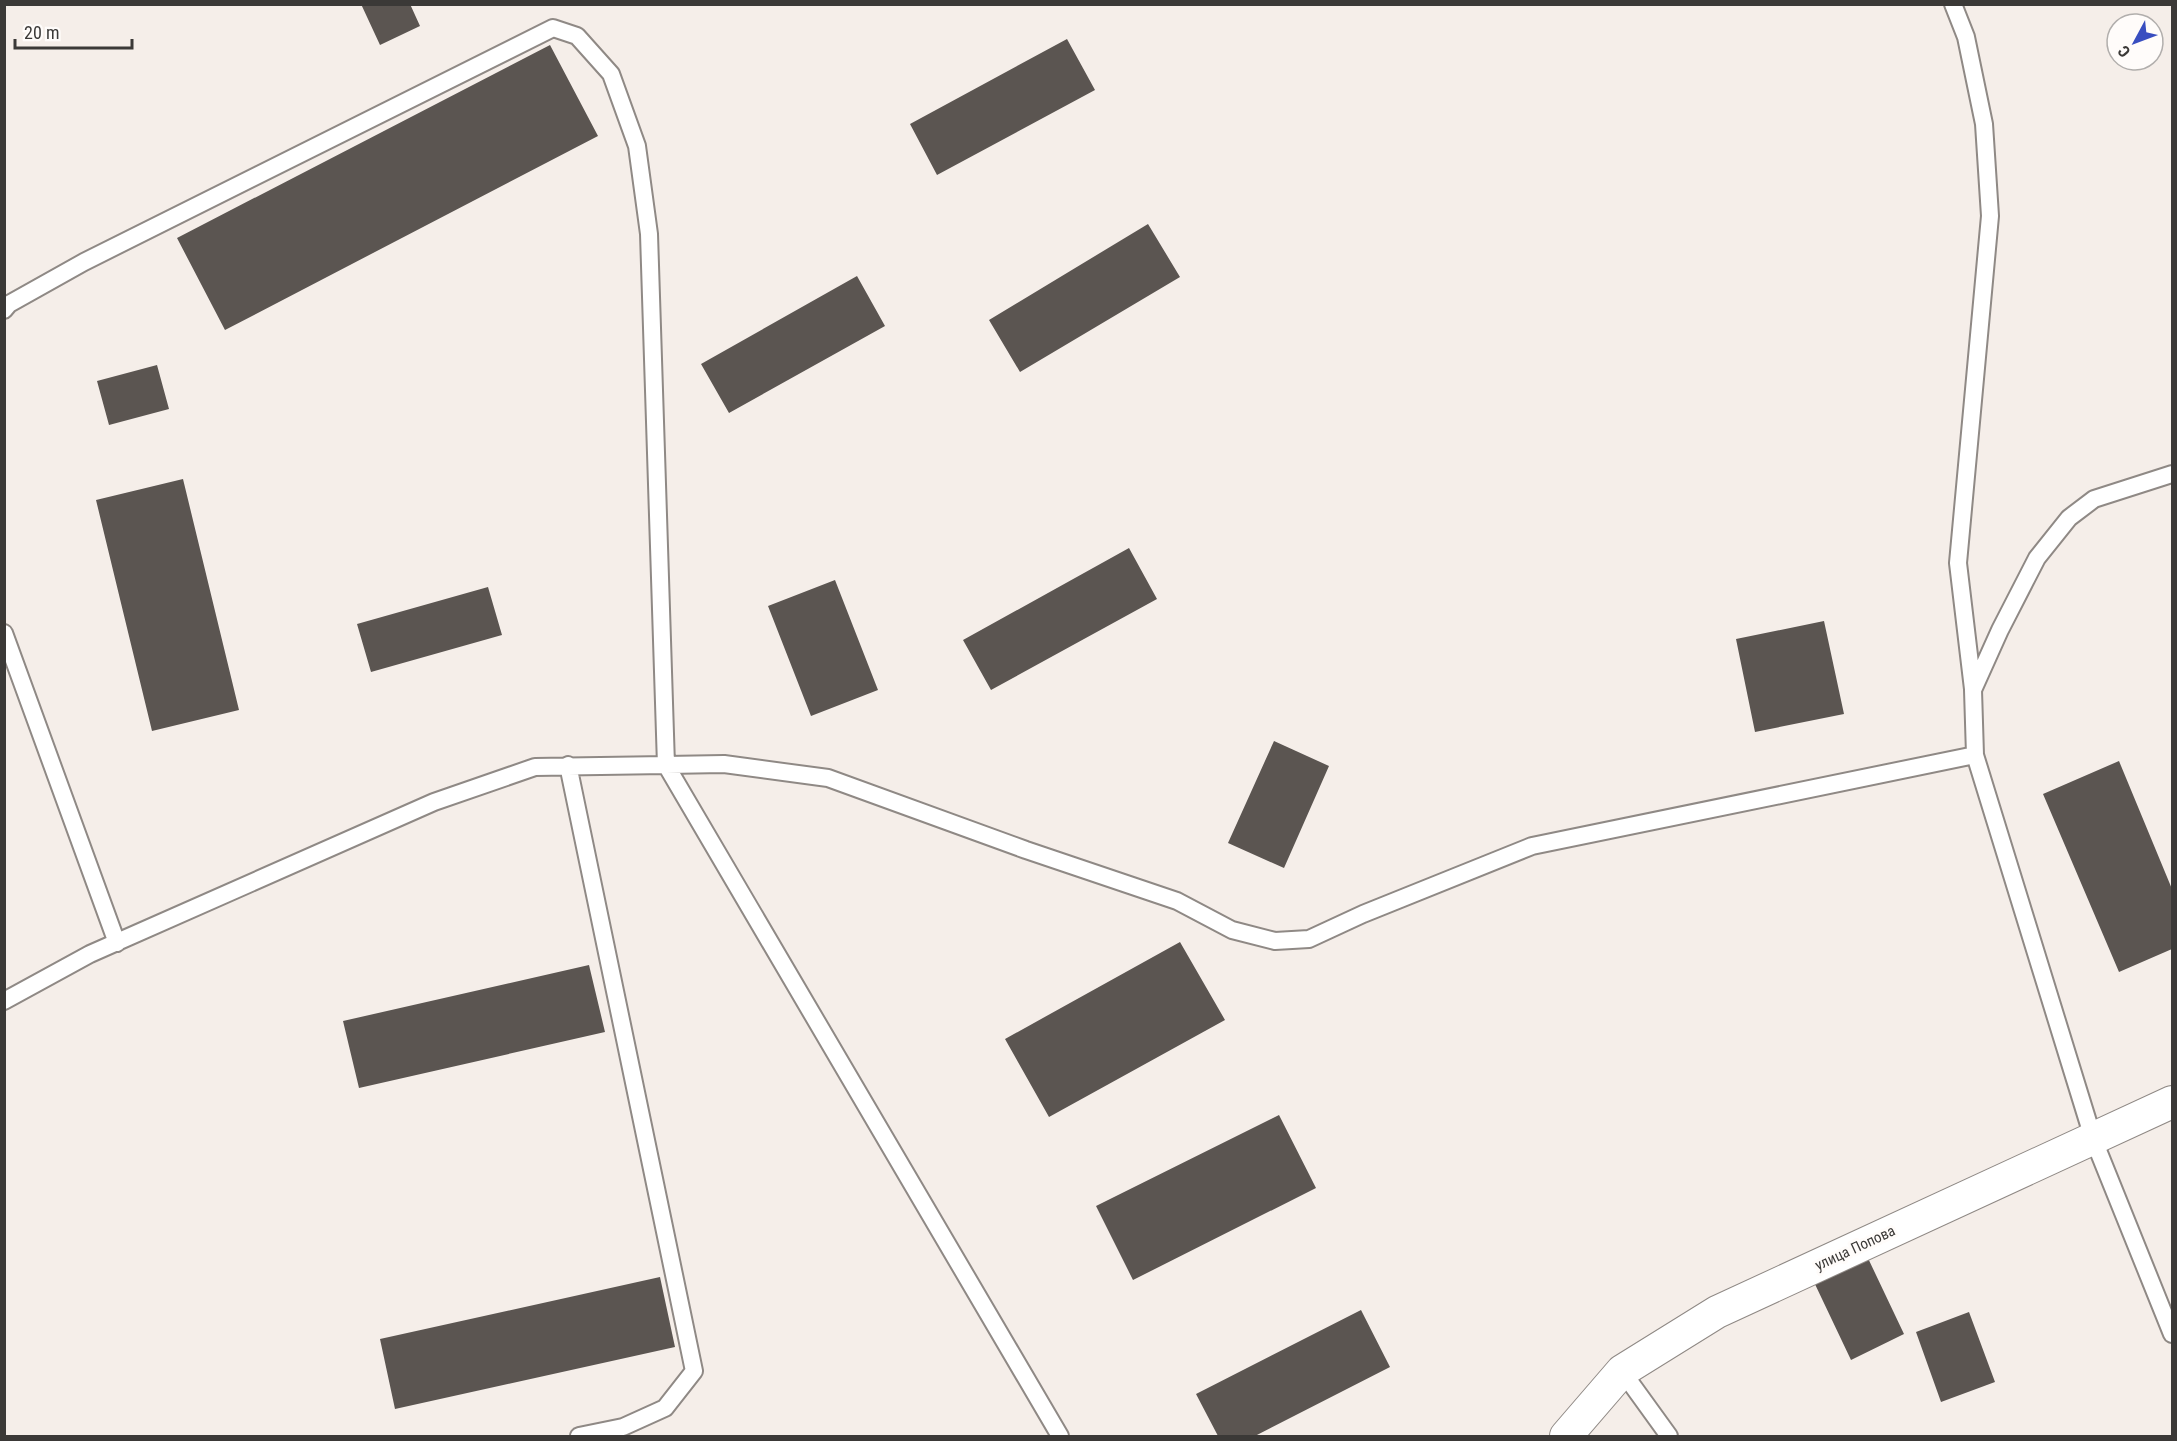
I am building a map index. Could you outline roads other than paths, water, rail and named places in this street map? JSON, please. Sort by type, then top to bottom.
[{"type":"street","name":"улица Попова","points":[[1566,1437],[1622,1371],[1717,1312],[2172,1102]]},
{"type":"lane","points":[[1953,4],[1966,37],[1984,124],[1990,216],[1958,563],[1973,690],[1975,755],[2093,1138],[2172,1334]]},
{"type":"lane","points":[[4,310],[9,304],[84,262],[553,28],[577,36],[611,74],[637,146],[647,223],[666,765],[1060,1437]]},
{"type":"lane","points":[[1973,690],[2000,630],[2037,558],[2069,518],[2094,499],[2172,474]]},
{"type":"lane","points":[[4,633],[117,943]]},
{"type":"lane","points":[[4,1001],[90,954],[434,802],[535,767],[724,764],[828,778],[1026,850],[1177,901],[1232,930],[1275,941],[1309,939],[1532,846],[1975,755]]},
{"type":"lane","points":[[568,765],[694,1371],[665,1408],[622,1428],[579,1437]]},
{"type":"lane","points":[[1622,1371],[1669,1437]]}]
